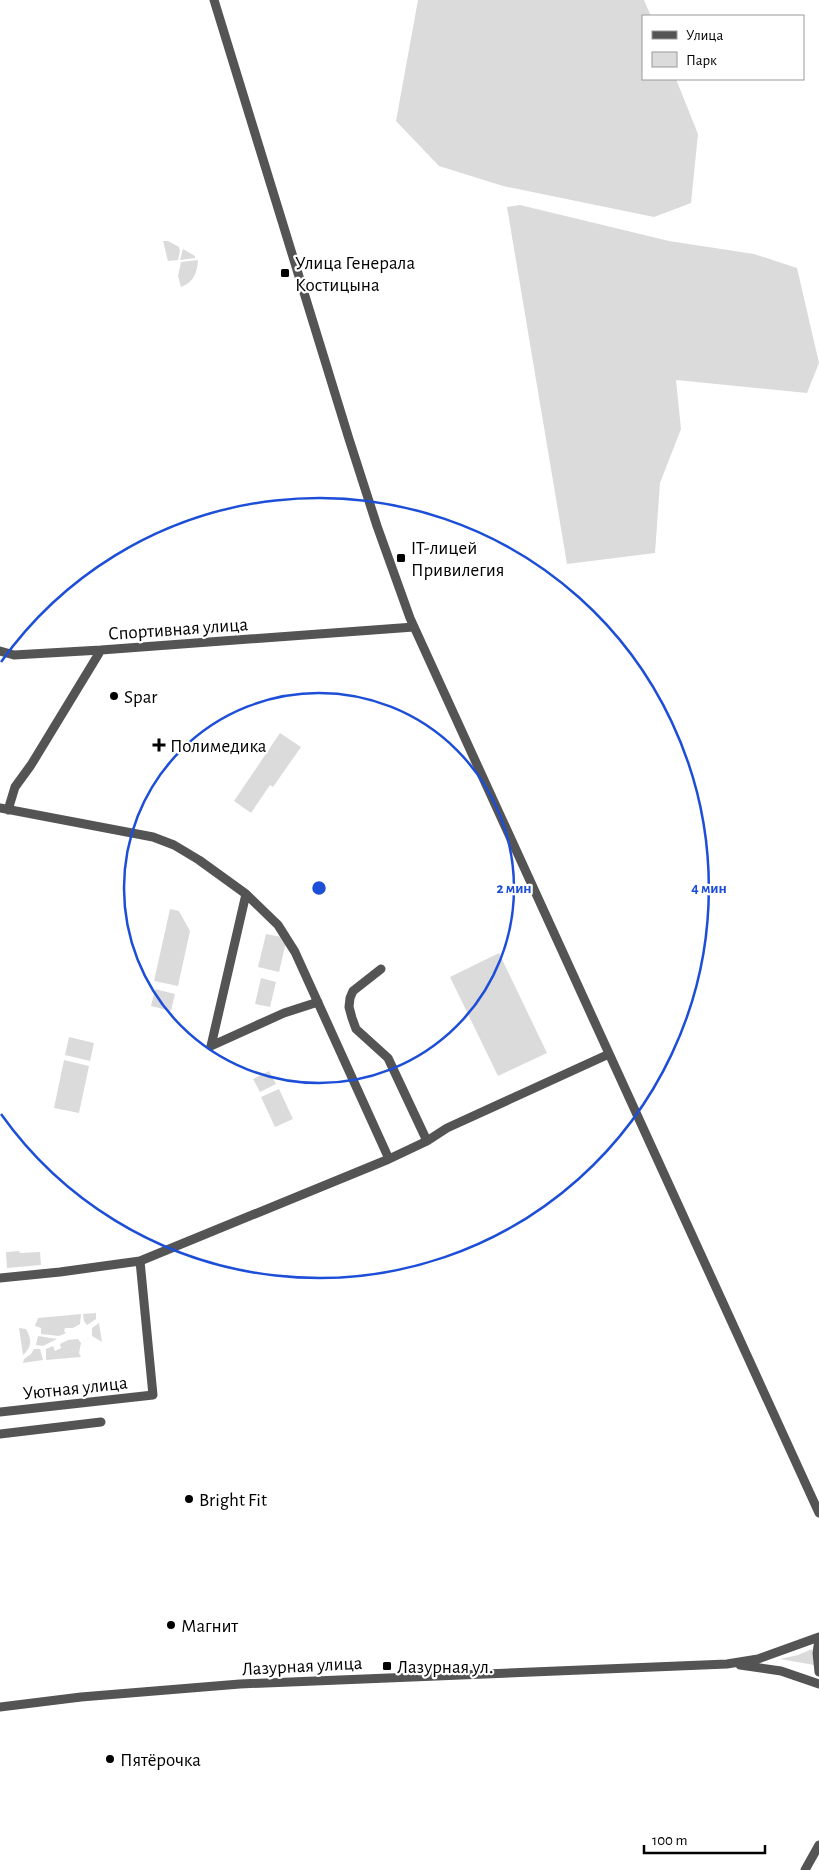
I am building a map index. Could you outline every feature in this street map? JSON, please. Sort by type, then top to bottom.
[{"type":"street","points":[[214,0],[352,448],[377,526],[414,627],[819,1514]]},
{"type":"street","name":"Спортивная улица","points":[[4,809],[101,650],[414,627]]},
{"type":"street","points":[[0,651],[14,655],[101,650]]},
{"type":"street","points":[[4,809],[164,840],[199,860],[246,894],[278,925],[295,952],[389,1159]]},
{"type":"street","points":[[246,894],[211,1046],[284,1013],[318,1002]]},
{"type":"street","points":[[381,969],[353,991],[349,1007],[356,1029],[388,1058],[427,1141]]},
{"type":"street","points":[[0,1278],[140,1261],[389,1159],[427,1141],[447,1128],[609,1054]]},
{"type":"street","name":"Уютная улица","points":[[0,1412],[153,1395],[140,1261]]},
{"type":"street","points":[[0,1434],[100,1422]]},
{"type":"street","points":[[727,1664],[758,1659],[819,1638]]},
{"type":"street","points":[[819,1638],[816,1653],[819,1672]]},
{"type":"street","points":[[727,1664],[781,1671],[819,1684]]},
{"type":"street","name":"Лазурная улица","points":[[0,1707],[51,1700],[240,1684],[727,1664]]},
{"type":"street","points":[[805,1870],[819,1845]]},
{"type":"green space","points":[[418,0],[644,0],[651,15],[642,15],[642,80],[676,80],[698,134],[691,203],[654,217],[503,186],[439,166],[396,121]]},
{"type":"green space","points":[[520,205],[669,241],[754,254],[797,268],[819,363],[807,393],[676,380],[681,429],[660,483],[655,553],[567,564],[507,207]]},
{"type":"green space","points":[[163,241],[168,241],[179,247],[178,260],[168,261]]},
{"type":"green space","points":[[183,249],[195,256],[195,258],[180,260]]},
{"type":"green space","points":[[198,260],[194,276],[181,287],[178,276],[181,262]]},
{"type":"green space","points":[[280,733],[301,747],[273,787],[270,785],[251,813],[234,801]]},
{"type":"green space","points":[[170,909],[179,911],[190,931],[178,986],[154,981]]},
{"type":"green space","points":[[266,934],[287,938],[279,972],[258,967]]},
{"type":"green space","points":[[499,953],[547,1053],[498,1076],[450,977]]},
{"type":"green space","points":[[261,978],[276,982],[270,1007],[255,1004]]},
{"type":"green space","points":[[155,989],[175,994],[171,1011],[151,1006]]},
{"type":"green space","points":[[69,1037],[94,1043],[90,1061],[65,1055]]},
{"type":"green space","points":[[64,1060],[89,1066],[79,1113],[54,1108]]},
{"type":"green space","points":[[269,1071],[276,1084],[260,1092],[253,1079]]},
{"type":"green space","points":[[279,1089],[293,1119],[275,1127],[261,1097]]},
{"type":"green space","points":[[19,1251],[20,1253],[40,1252],[41,1265],[7,1268],[6,1252]]},
{"type":"green space","points":[[96,1313],[96,1319],[87,1325],[83,1314]]},
{"type":"green space","points":[[81,1314],[80,1324],[73,1328],[65,1328],[64,1331],[66,1333],[59,1336],[41,1334],[41,1328],[35,1326],[38,1318]]},
{"type":"green space","points":[[99,1323],[102,1342],[92,1336],[92,1328]]},
{"type":"green space","points":[[19,1328],[26,1329],[30,1340],[28,1349],[23,1355]]},
{"type":"green space","points":[[38,1336],[57,1339],[43,1346],[36,1345]]},
{"type":"green space","points":[[78,1339],[81,1343],[79,1353],[81,1357],[46,1360],[46,1349],[53,1346],[55,1351],[61,1348],[60,1344],[68,1340]]},
{"type":"green space","points":[[34,1349],[40,1349],[43,1360],[23,1363],[24,1359]]},
{"type":"green space","points":[[812,1649],[814,1665],[780,1659],[798,1655]]},
{"type":"place","name":"Улица Генерала Костицына","points":[[285,273]]},
{"type":"place","name":"IT-лицей Привилегия","points":[[401,558]]},
{"type":"place","name":"Spar","points":[[114,696]]},
{"type":"place","name":"Полимедика","points":[[159,745]]},
{"type":"place","name":"Bright Fit","points":[[189,1499]]},
{"type":"place","name":"Магнит","points":[[171,1625]]},
{"type":"place","name":"Лазурная ул.","points":[[387,1666]]},
{"type":"place","name":"Пятёрочка","points":[[110,1759]]}]
